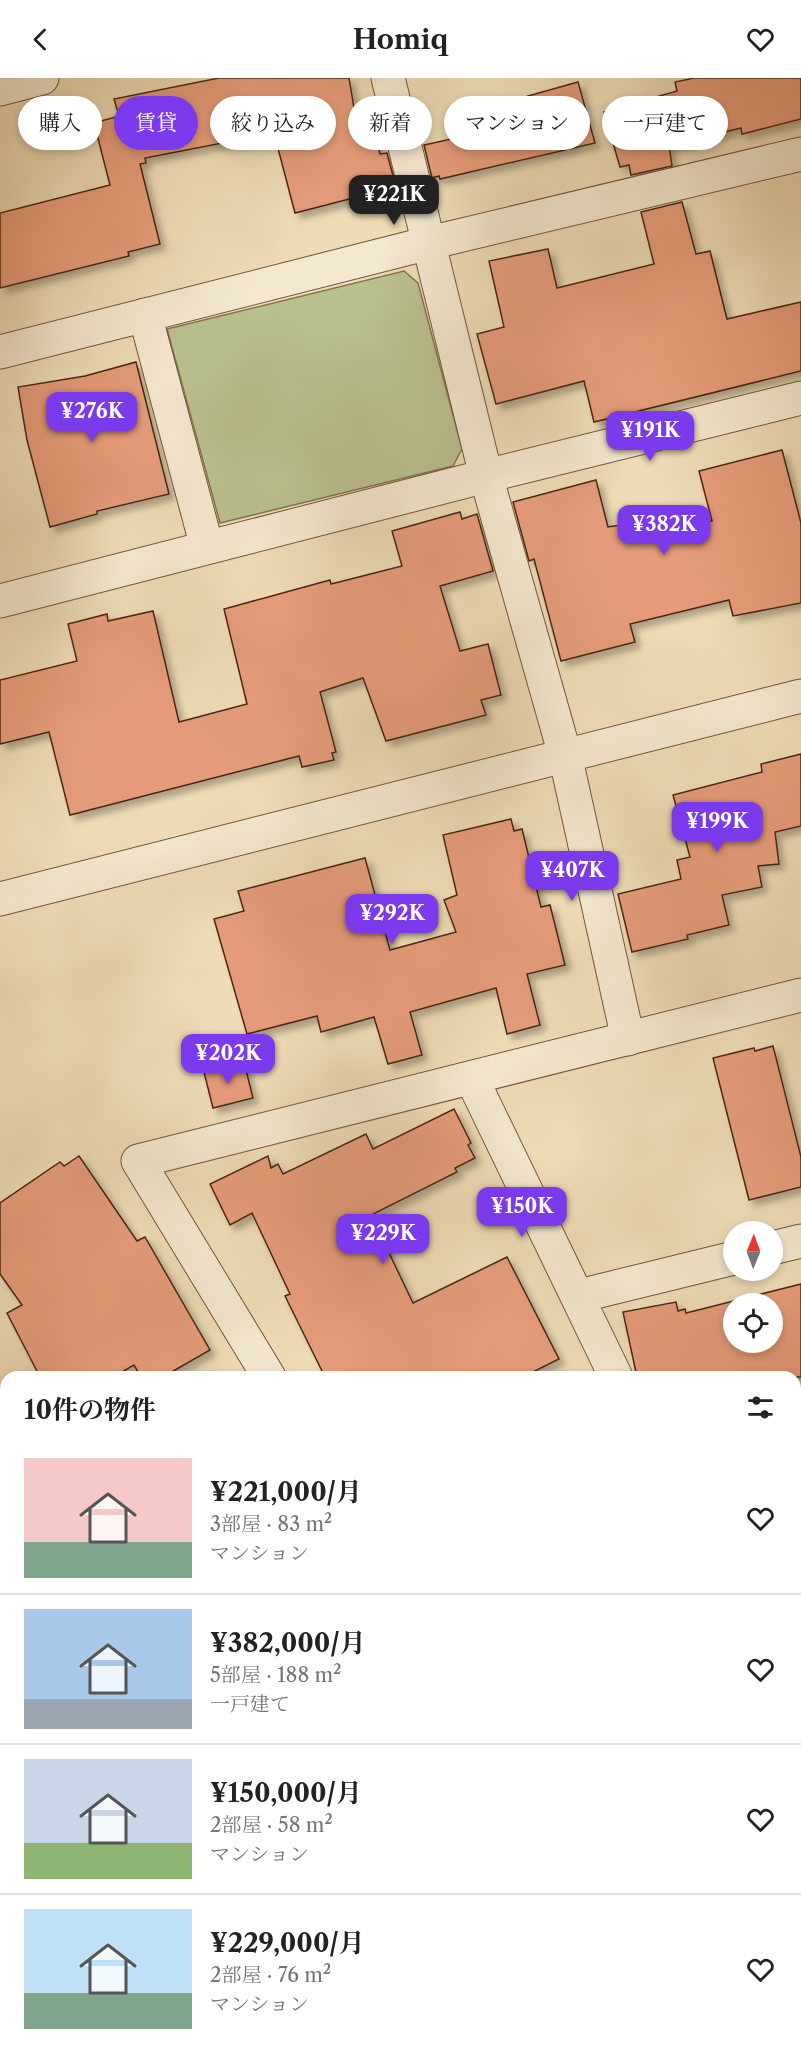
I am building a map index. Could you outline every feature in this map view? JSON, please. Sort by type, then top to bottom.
[{"type":"street","points":[[0,89],[42,78]]},
{"type":"street","points":[[388,78],[486,476],[565,755],[628,1039]]},
{"type":"street","points":[[0,352],[429,243],[801,154]]},
{"type":"street","points":[[146,315],[207,547]]},
{"type":"street","points":[[0,601],[801,398]]},
{"type":"street","points":[[0,899],[801,696]]},
{"type":"street","points":[[265,1371],[138,1161],[801,996]]},
{"type":"street","points":[[472,1078],[579,1296],[612,1371]]},
{"type":"street","points":[[783,1245],[801,1241]]},
{"type":"street","points":[[579,1296],[723,1261]]},
{"type":"green space","points":[[404,271],[418,283],[462,449],[453,466],[220,523],[167,329]]},
{"type":"building","points":[[219,78],[349,78],[352,96],[348,96],[348,150],[379,150],[380,154],[387,153],[396,187],[295,213],[278,150],[336,150],[336,96],[210,96],[210,145],[198,148],[198,96],[129,96]]},
{"type":"building","points":[[694,78],[801,78],[801,119],[742,134],[741,128],[728,131],[728,96],[660,96],[677,91],[675,82]]},
{"type":"building","points":[[578,82],[582,96],[528,96]]},
{"type":"building","points":[[114,117],[114,150],[186,150],[145,158],[146,163],[140,164],[160,244],[128,252],[129,256],[0,288],[0,213],[110,185],[101,150],[102,121]]},
{"type":"building","points":[[590,125],[595,143],[590,144]]},
{"type":"building","points":[[444,141],[444,150],[565,150],[440,179],[439,176],[432,178],[425,150],[432,150],[432,143]]},
{"type":"building","points":[[615,150],[670,150],[672,166],[631,175],[629,165],[620,167]]},
{"type":"building","points":[[682,202],[696,254],[710,251],[727,319],[801,302],[801,371],[594,422],[584,381],[496,404],[477,334],[504,327],[489,261],[548,249],[557,288],[654,264],[641,212]]},
{"type":"building","points":[[136,362],[169,494],[97,511],[97,514],[50,527],[27,440],[18,387],[85,376]]},
{"type":"building","points":[[782,450],[801,523],[801,603],[733,616],[729,600],[630,624],[635,642],[561,661],[534,559],[529,561],[513,502],[596,480],[608,527],[627,524],[631,542],[712,521],[699,471]]},
{"type":"building","points":[[460,512],[462,519],[477,514],[493,571],[440,586],[460,651],[488,644],[501,695],[481,700],[486,715],[386,741],[363,678],[320,692],[336,752],[332,753],[334,760],[302,767],[299,756],[70,815],[49,732],[0,744],[0,680],[77,661],[68,624],[107,614],[108,621],[153,611],[179,722],[247,704],[224,609],[330,580],[331,584],[402,566],[392,531]]},
{"type":"building","points":[[801,754],[801,826],[775,832],[779,864],[758,866],[762,887],[722,895],[729,925],[687,935],[688,939],[632,952],[618,894],[681,879],[677,860],[690,857],[673,795],[762,772],[761,764]]},
{"type":"building","points":[[511,819],[514,831],[522,829],[541,907],[550,905],[565,965],[527,974],[540,1025],[507,1034],[496,988],[410,1012],[422,1055],[388,1064],[374,1017],[321,1032],[317,1016],[247,1034],[214,919],[244,911],[238,891],[365,858],[390,950],[456,932],[444,900],[457,895],[443,835]]},
{"type":"building","points":[[773,1046],[801,1157],[801,1187],[749,1200],[713,1058]]},
{"type":"building","points":[[244,1062],[253,1098],[213,1108],[204,1072]]},
{"type":"building","points":[[454,1109],[471,1143],[468,1145],[475,1158],[455,1168],[457,1172],[371,1215],[413,1303],[507,1257],[559,1359],[535,1371],[322,1371],[285,1296],[290,1294],[252,1213],[230,1225],[210,1184],[268,1156],[271,1168],[278,1164],[283,1174],[366,1134],[373,1149]]},
{"type":"building","points":[[79,1156],[137,1241],[145,1237],[210,1350],[173,1371],[138,1371],[134,1365],[124,1371],[37,1371],[7,1313],[22,1305],[0,1274],[0,1203],[60,1162],[64,1166]]},
{"type":"building","points":[[801,1284],[801,1371],[636,1371],[623,1312],[676,1302],[678,1311],[685,1309],[686,1313],[723,1304],[723,1353],[783,1353],[783,1293],[765,1293]]}]
